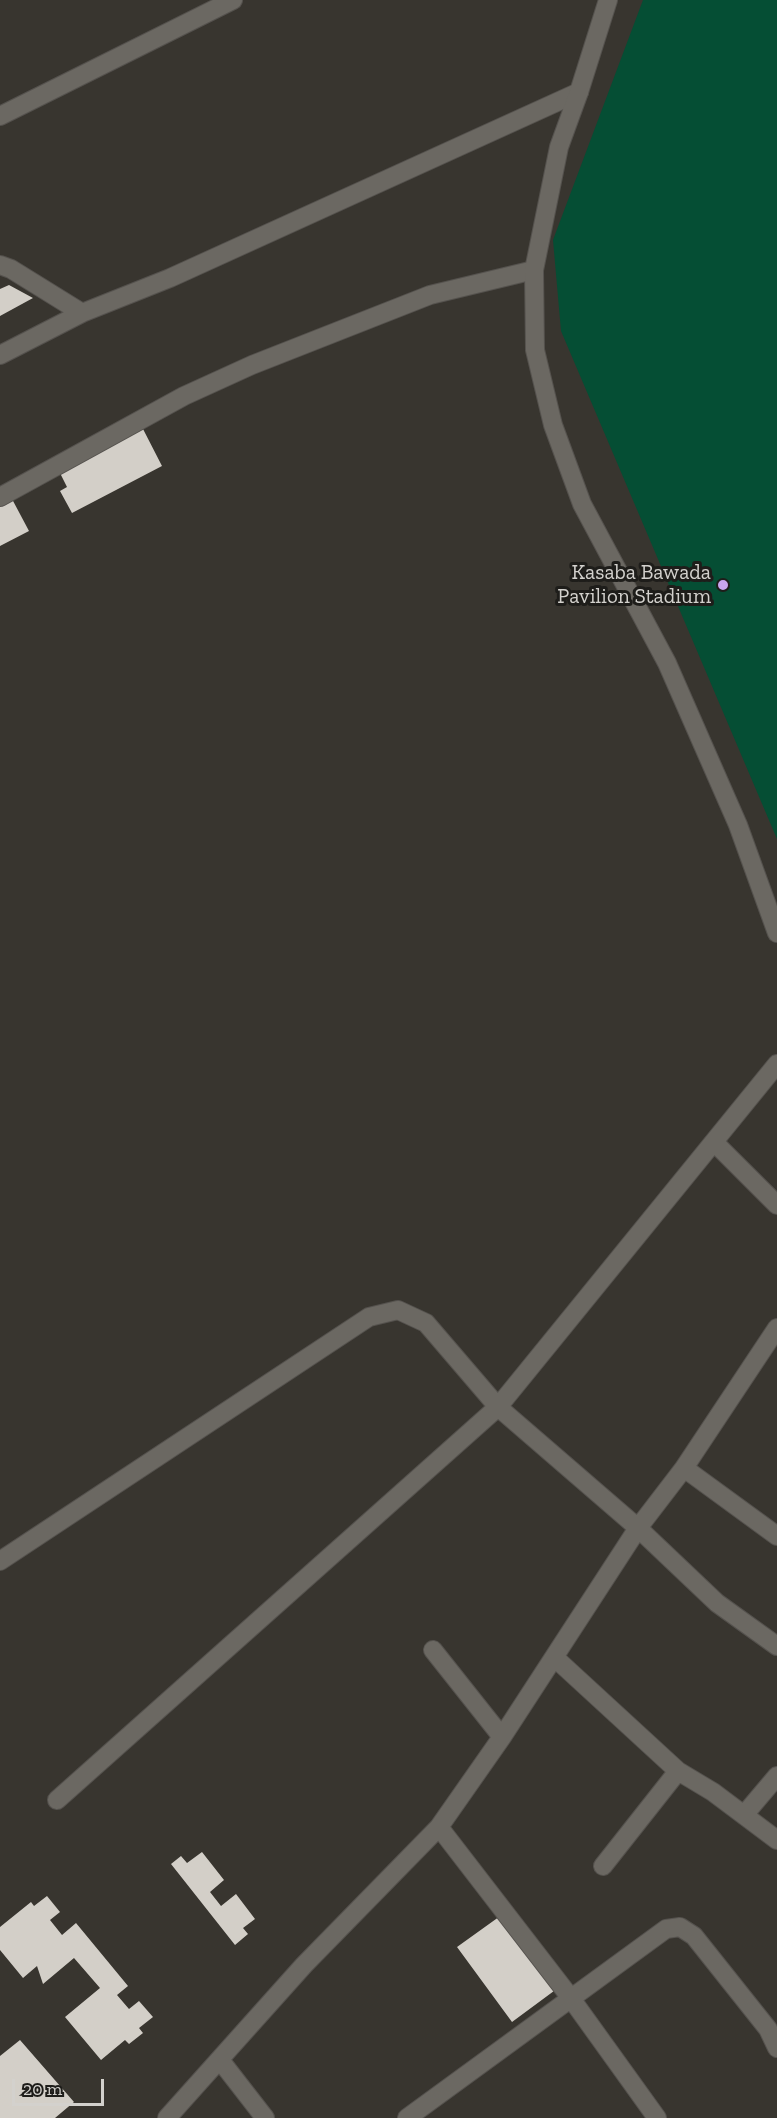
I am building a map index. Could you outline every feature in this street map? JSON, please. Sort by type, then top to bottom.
[{"type":"street","points":[[0,116],[233,0]]},
{"type":"street","points":[[608,0],[559,147],[534,270],[535,350],[553,424],[582,504],[667,663],[738,825],[777,933]]},
{"type":"street","points":[[0,355],[82,313],[170,278],[579,92]]},
{"type":"street","points":[[4,270],[82,313]]},
{"type":"street","points":[[0,496],[184,396],[252,365],[430,295],[534,270]]},
{"type":"street","points":[[57,1800],[498,1407],[777,1064]]},
{"type":"street","points":[[714,1142],[777,1205]]},
{"type":"street","points":[[0,1561],[369,1317],[398,1310],[426,1323],[498,1407],[638,1528],[717,1603],[777,1646]]},
{"type":"street","points":[[167,2118],[304,1965],[439,1827],[502,1737],[638,1528],[684,1468],[777,1328]]},
{"type":"street","points":[[684,1468],[777,1536]]},
{"type":"street","points":[[433,1650],[502,1737]]},
{"type":"street","points":[[554,1657],[678,1771],[713,1792],[777,1840]]},
{"type":"street","points":[[603,1866],[678,1771]]},
{"type":"street","points":[[744,1815],[777,1776]]},
{"type":"street","points":[[439,1827],[570,1997],[657,2118]]},
{"type":"street","points":[[407,2118],[666,1929],[680,1927],[694,1936],[768,2029],[777,2048]]},
{"type":"street","points":[[219,2060],[265,2118]]},
{"type":"green space","name":"Kasaba Bawada Pavilion Stadium","points":[[643,0],[777,0],[777,839],[561,331],[553,240]]},
{"type":"building","points":[[9,285],[33,298],[0,316],[0,289]]},
{"type":"building","points":[[143,429],[162,466],[72,513],[60,491],[67,487],[59,471]]},
{"type":"building","points":[[12,499],[29,531],[0,546],[0,505]]},
{"type":"building","points":[[202,1852],[224,1880],[210,1892],[221,1906],[236,1894],[255,1919],[243,1928],[248,1934],[235,1945],[171,1864],[181,1856],[187,1863]]},
{"type":"building","points":[[47,1896],[60,1912],[50,1920],[62,1935],[76,1923],[128,1986],[117,1995],[129,2009],[139,2001],[153,2017],[139,2028],[143,2033],[129,2044],[125,2040],[101,2060],[65,2017],[100,1988],[74,1958],[43,1984],[37,1966],[23,1978],[0,1950],[0,1927],[31,1902],[34,1906]]},
{"type":"building","points":[[503,1914],[558,1988],[512,2022],[457,1947]]},
{"type":"building","points":[[20,2040],[74,2102],[55,2118],[0,2118],[0,2056]]},
{"type":"place","name":"Kasaba Bawada Pavilion Stadium","points":[[723,585]]}]
